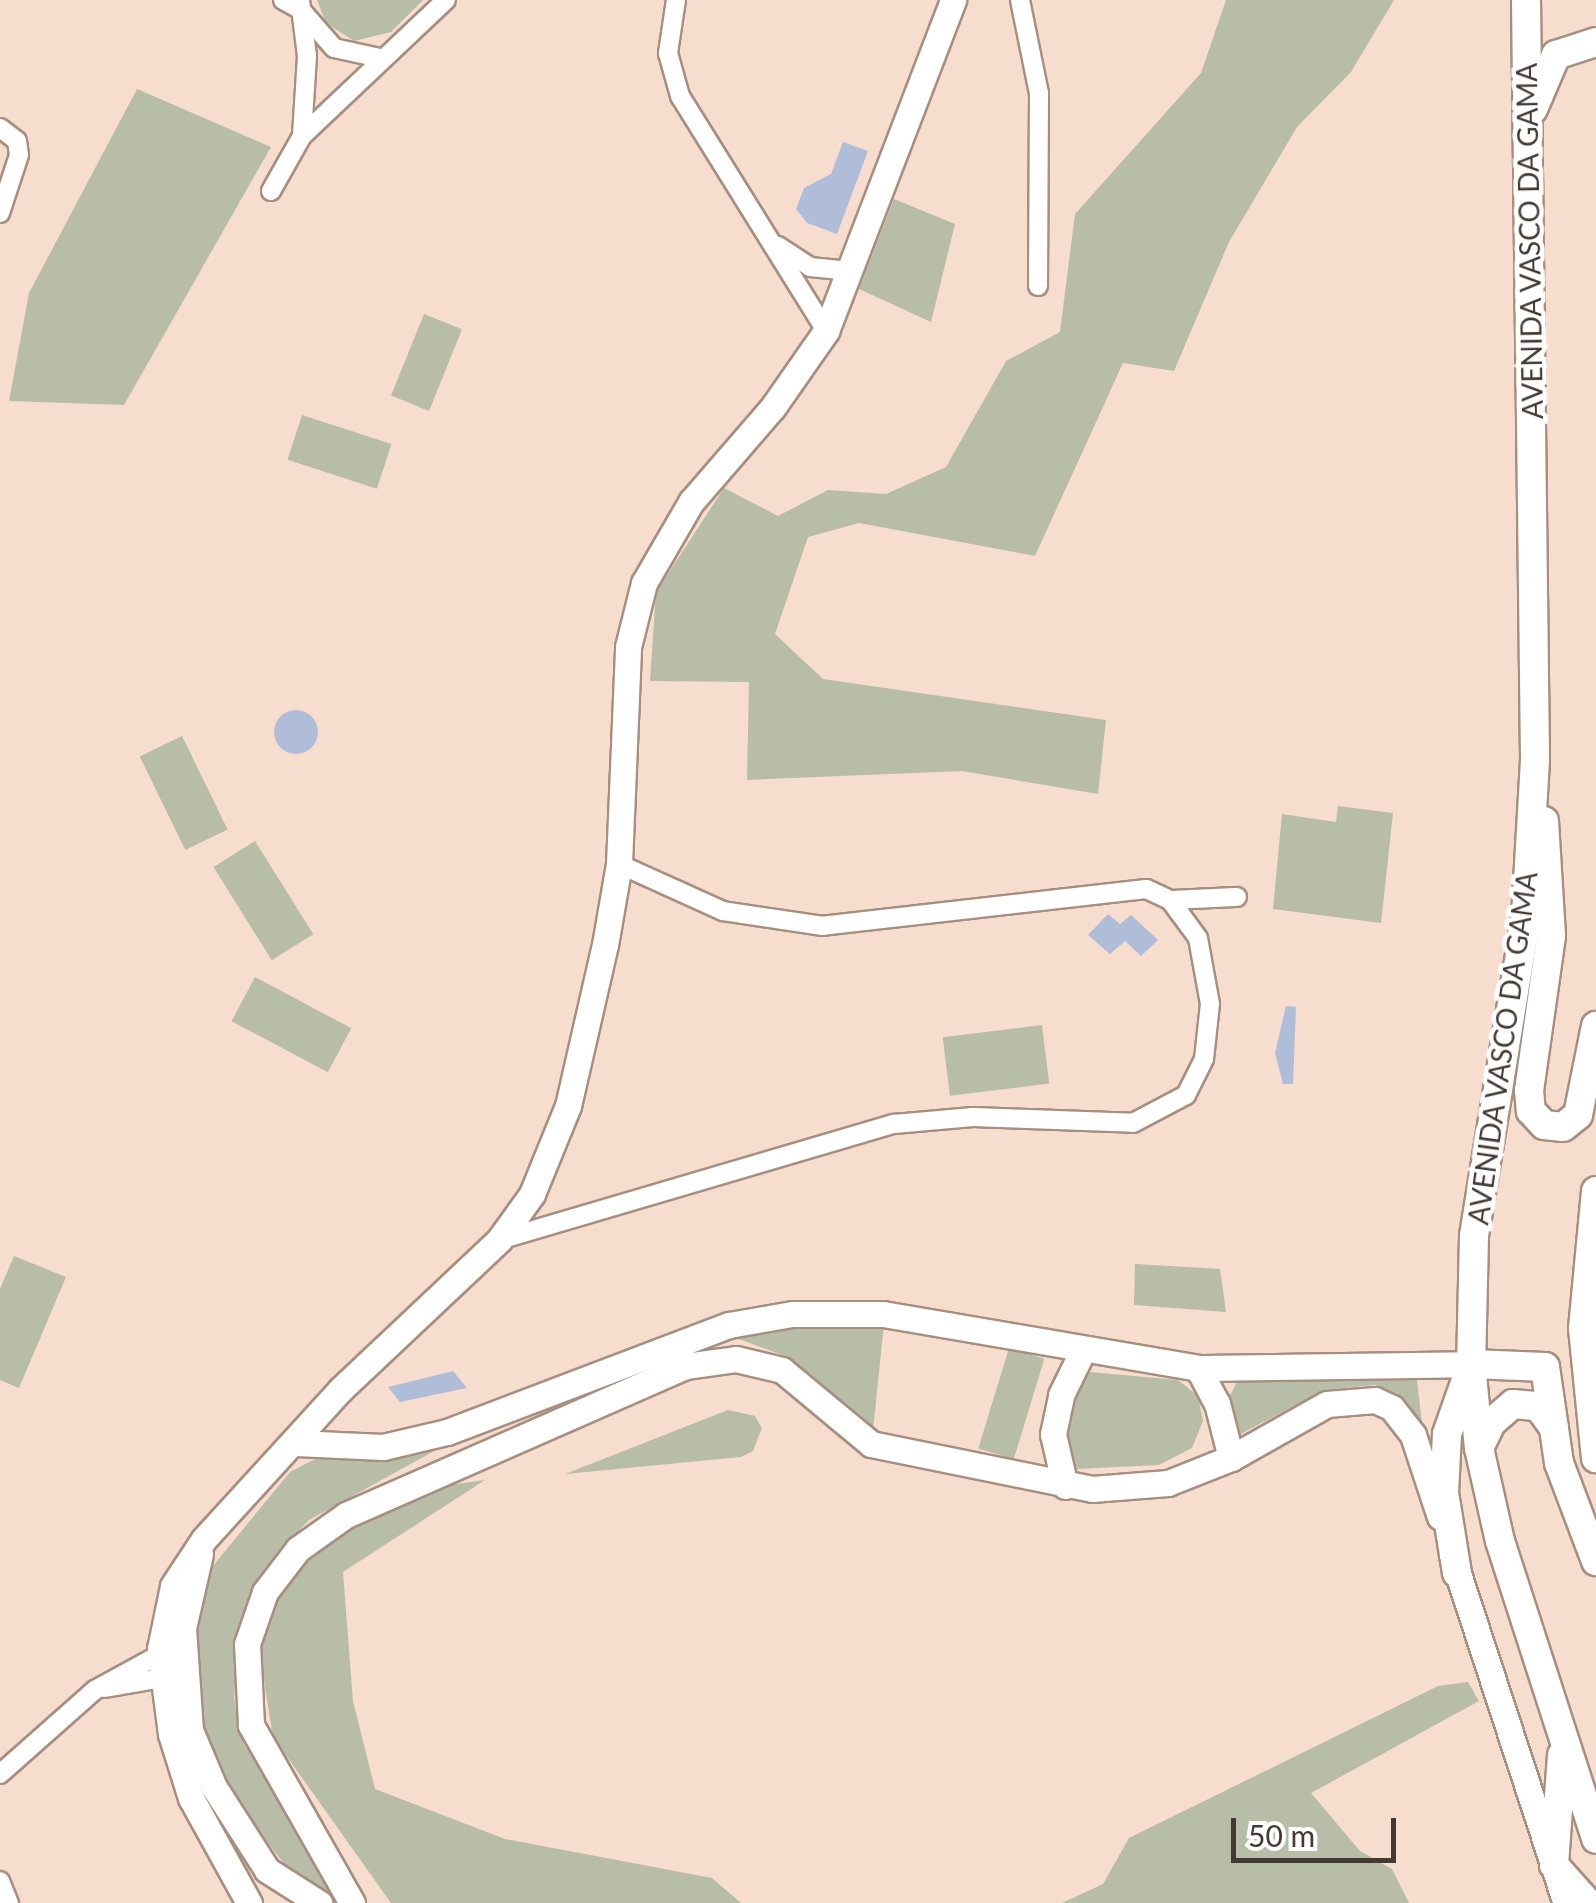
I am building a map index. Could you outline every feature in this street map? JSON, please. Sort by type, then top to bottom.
[{"type":"main road","name":"AVENIDA VASCO DA GAMA","points":[[1526,0],[1535,760],[1526,918],[1474,1236],[1471,1364],[1480,1448],[1500,1541],[1596,1839]]},
{"type":"main road","points":[[1527,125],[1556,55],[1596,42]]},
{"type":"main road","points":[[1535,760],[1553,909],[1529,1104],[1544,1124],[1563,1127],[1578,1114],[1596,1026]]},
{"type":"main road","points":[[1596,1191],[1583,1328],[1596,1458]]},
{"type":"main road","points":[[1457,1573],[1444,1493],[1448,1434],[1471,1364],[1545,1367],[1568,1493],[1596,1561]]},
{"type":"main road","points":[[1480,1448],[1492,1423],[1513,1404],[1538,1406],[1554,1428]]},
{"type":"main road","points":[[1563,1733],[1554,1865],[1588,1903]]},
{"type":"street","points":[[283,0],[300,5],[334,48],[380,58]]},
{"type":"street","points":[[270,191],[302,136],[380,58],[446,0]]},
{"type":"street","points":[[676,0],[670,71],[826,331]]},
{"type":"street","points":[[249,1903],[190,1798],[173,1676],[171,1649],[204,1539],[296,1443],[323,1408],[499,1240],[532,1194],[568,1106],[618,864],[628,647],[644,583],[691,502],[774,406],[826,331],[953,0]]},
{"type":"street","points":[[1020,0],[1039,93],[1038,286]]},
{"type":"street","points":[[300,5],[307,56],[302,136]]},
{"type":"street","points":[[0,128],[17,141],[19,155],[0,213]]},
{"type":"street","points":[[770,239],[796,262],[850,271]]},
{"type":"street","points":[[499,1240],[894,1124],[973,1118],[1107,1124],[1153,1117],[1197,1080],[1209,1037],[1202,954],[1188,918],[1170,900],[1146,890],[1112,889],[823,926],[724,911],[618,864]]},
{"type":"street","points":[[1170,900],[1236,897]]},
{"type":"street","points":[[296,1443],[364,1448],[414,1440],[728,1325],[792,1314],[884,1314],[1198,1368],[1471,1364]]},
{"type":"street","points":[[1065,1486],[1054,1434],[1061,1395],[1083,1350]]},
{"type":"street","points":[[352,1903],[260,1748],[244,1674],[265,1592],[298,1549],[346,1515],[654,1378],[709,1360],[782,1370],[818,1394],[857,1437],[889,1450],[1065,1486],[1149,1486],[1232,1458],[1327,1404],[1360,1399],[1392,1408],[1421,1456],[1566,1903]]},
{"type":"street","points":[[1198,1368],[1217,1403],[1232,1458]]},
{"type":"street","points":[[323,1408],[346,1435],[414,1440]]},
{"type":"street","points":[[0,1774],[94,1690],[171,1649]]},
{"type":"street","points":[[94,1690],[173,1676]]},
{"type":"street","points":[[173,1676],[190,1730],[230,1816],[267,1870],[319,1903]]},
{"type":"street","points":[[0,1881],[9,1903]]},
{"type":"green space","points":[[317,0],[423,0],[391,32],[354,41],[326,23]]},
{"type":"green space","points":[[1226,0],[1394,0],[1351,72],[1297,127],[1229,242],[1174,371],[1123,363],[1035,556],[859,523],[808,537],[775,634],[823,679],[1106,720],[1098,794],[962,771],[747,780],[749,682],[650,681],[656,592],[724,488],[778,516],[828,490],[886,494],[946,467],[1006,361],[1060,332],[1075,214],[1201,73]]},
{"type":"green space","points":[[137,89],[271,147],[124,405],[9,401],[29,293]]},
{"type":"green space","points":[[894,199],[955,224],[931,322],[859,289]]},
{"type":"green space","points":[[424,314],[462,329],[429,411],[391,396]]},
{"type":"green space","points":[[302,415],[391,444],[377,489],[287,460]]},
{"type":"green space","points":[[182,736],[228,829],[185,850],[140,757]]},
{"type":"green space","points":[[1338,806],[1393,813],[1381,923],[1273,909],[1282,814],[1336,822]]},
{"type":"green space","points":[[255,841],[313,934],[272,960],[213,867]]},
{"type":"green space","points":[[255,977],[351,1028],[328,1072],[232,1021]]},
{"type":"green space","points":[[1042,1025],[1049,1084],[950,1096],[943,1037]]},
{"type":"green space","points":[[14,1256],[66,1277],[19,1388],[0,1380],[0,1289]]},
{"type":"green space","points":[[1135,1264],[1220,1269],[1226,1312],[1134,1305]]},
{"type":"green space","points":[[793,1319],[884,1324],[873,1430],[788,1357],[722,1333]]},
{"type":"green space","points":[[1009,1348],[1044,1359],[1014,1459],[978,1448]]},
{"type":"green space","points":[[1080,1371],[1178,1380],[1198,1396],[1203,1421],[1192,1448],[1159,1465],[1077,1469],[1064,1421]]},
{"type":"green space","points":[[1417,1380],[1424,1442],[1404,1398],[1375,1385],[1324,1390],[1222,1444],[1223,1409],[1237,1382]]},
{"type":"green space","points":[[728,1410],[755,1416],[762,1428],[753,1451],[741,1457],[565,1474]]},
{"type":"green space","points":[[458,1438],[309,1520],[276,1554],[242,1625],[234,1698],[244,1744],[340,1898],[288,1869],[241,1807],[195,1726],[192,1635],[212,1567],[290,1472],[321,1456]]},
{"type":"green space","points":[[485,1480],[343,1572],[353,1701],[375,1789],[505,1839],[712,1878],[741,1903],[391,1903],[273,1737],[260,1656],[276,1596],[334,1533],[427,1488]]},
{"type":"green space","points":[[1468,1682],[1479,1701],[1311,1793],[1360,1851],[1392,1869],[1409,1903],[1062,1903],[1103,1884],[1129,1838],[1438,1686]]},
{"type":"water","points":[[843,142],[868,151],[837,234],[807,223],[796,209],[804,188],[831,174]]},
{"type":"water","points":[[296,710],[312,716],[318,732],[312,748],[296,754],[280,748],[274,732],[280,716]]},
{"type":"water","points":[[1108,914],[1120,924],[1131,915],[1158,940],[1141,956],[1125,941],[1110,954],[1088,935]]},
{"type":"water","points":[[1286,1006],[1296,1007],[1293,1084],[1283,1084],[1275,1053]]},
{"type":"water","points":[[453,1371],[467,1388],[400,1402],[388,1387]]}]
